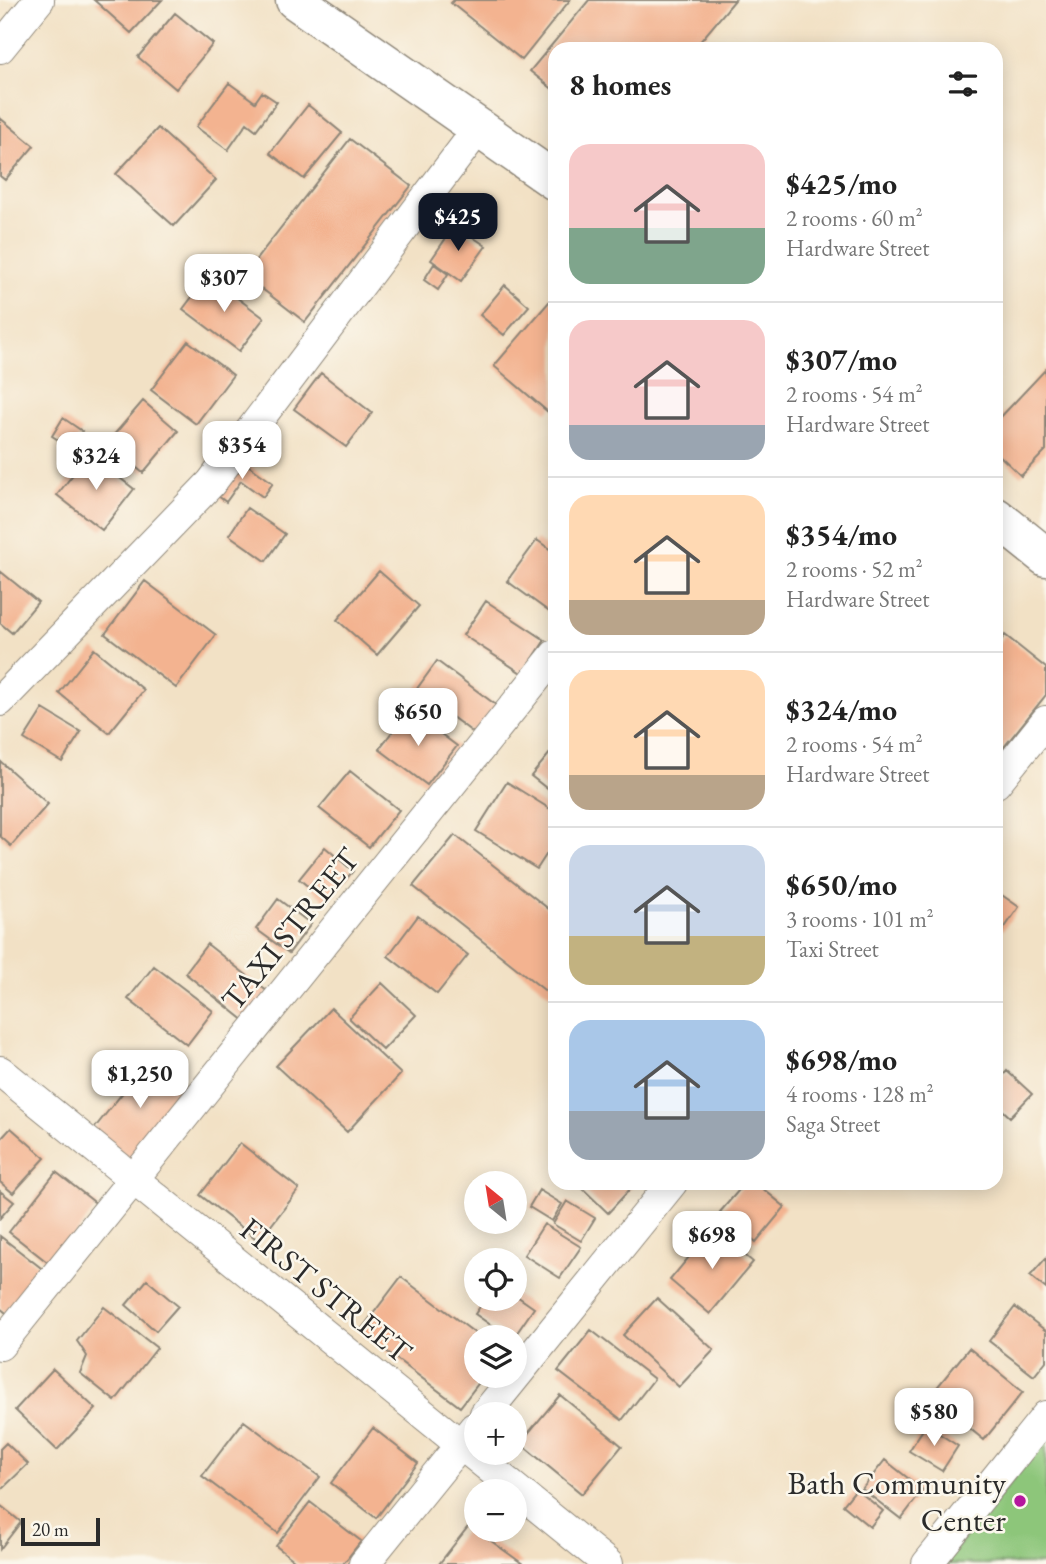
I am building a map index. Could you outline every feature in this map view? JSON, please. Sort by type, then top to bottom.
[{"type":"main road","points":[[295,0],[548,176]]},
{"type":"main road","points":[[1003,523],[1046,558]]},
{"type":"street","points":[[0,48],[39,0]]},
{"type":"street","points":[[0,701],[211,483],[478,129]]},
{"type":"street","name":"TAXI STREET","points":[[0,1345],[548,664]]},
{"type":"street","points":[[1003,774],[1046,721]]},
{"type":"street","name":"FIRST STREET","points":[[0,1071],[134,1179],[464,1431]]},
{"type":"street","points":[[495,1402],[666,1190]]},
{"type":"street","points":[[927,1564],[1046,1416]]},
{"type":"street","points":[[364,1564],[464,1439]]},
{"type":"street","name":"FIRST STREET","points":[[501,1465],[608,1564]]},
{"type":"green space","name":"Bath Community Center","points":[[1046,1438],[1046,1564],[943,1564]]},
{"type":"building","points":[[94,0],[162,0],[131,33]]},
{"type":"building","points":[[454,0],[570,0],[522,60],[451,3]]},
{"type":"building","points":[[589,0],[735,0],[700,42],[554,42]]},
{"type":"building","points":[[175,13],[213,44],[176,89],[138,57]]},
{"type":"building","points":[[548,49],[548,85],[530,71]]},
{"type":"building","points":[[229,83],[255,102],[262,92],[277,102],[256,130],[247,123],[228,150],[196,127]]},
{"type":"building","points":[[308,105],[342,133],[304,179],[270,153]]},
{"type":"building","points":[[0,118],[34,146],[5,180],[0,176]]},
{"type":"building","points":[[158,128],[216,180],[174,226],[116,174]]},
{"type":"building","points":[[350,139],[411,186],[305,322],[244,275]]},
{"type":"building","points":[[455,225],[486,246],[461,281],[431,260]]},
{"type":"building","points":[[434,264],[448,274],[438,290],[424,280]]},
{"type":"building","points":[[208,276],[264,318],[239,351],[183,309]]},
{"type":"building","points":[[505,285],[529,306],[504,335],[480,315]]},
{"type":"building","points":[[548,303],[548,412],[494,366]]},
{"type":"building","points":[[188,341],[233,375],[196,424],[151,390]]},
{"type":"building","points":[[1046,369],[1046,450],[1021,476],[1003,459],[1003,415]]},
{"type":"building","points":[[321,373],[372,413],[346,447],[294,409]]},
{"type":"building","points":[[143,401],[178,431],[143,473],[107,443]]},
{"type":"building","points":[[63,418],[82,431],[71,448],[52,436]]},
{"type":"building","points":[[89,454],[134,489],[102,530],[57,495]]},
{"type":"building","points":[[238,458],[273,483],[263,497],[241,481],[226,502],[213,492]]},
{"type":"building","points":[[247,508],[285,534],[266,561],[229,535]]},
{"type":"building","points":[[537,540],[548,548],[548,611],[507,581]]},
{"type":"building","points":[[0,571],[38,602],[12,633],[0,623]]},
{"type":"building","points":[[379,571],[419,606],[377,655],[337,620]]},
{"type":"building","points":[[145,581],[216,635],[176,688],[105,634]]},
{"type":"building","points":[[486,601],[545,640],[523,674],[463,635]]},
{"type":"building","points":[[1005,635],[1046,668],[1046,695],[1003,748]]},
{"type":"building","points":[[94,649],[144,690],[109,733],[59,693]]},
{"type":"building","points":[[437,661],[496,705],[475,734],[416,690]]},
{"type":"building","points":[[43,709],[81,732],[62,762],[24,739]]},
{"type":"building","points":[[409,710],[457,746],[427,785],[379,749]]},
{"type":"building","points":[[548,755],[548,789],[531,776]]},
{"type":"building","points":[[0,761],[48,804],[11,846],[0,836]]},
{"type":"building","points":[[350,771],[399,810],[369,847],[319,808]]},
{"type":"building","points":[[507,782],[548,808],[548,852],[537,869],[476,831]]},
{"type":"building","points":[[455,835],[548,908],[548,993],[413,886]]},
{"type":"building","points":[[325,847],[353,871],[327,902],[299,879]]},
{"type":"building","points":[[1003,896],[1019,907],[1003,930]]},
{"type":"building","points":[[278,899],[311,924],[289,953],[256,929]]},
{"type":"building","points":[[418,916],[468,955],[437,994],[388,956]]},
{"type":"building","points":[[207,944],[268,992],[245,1021],[185,973]]},
{"type":"building","points":[[154,966],[213,1011],[187,1045],[128,999]]},
{"type":"building","points":[[382,983],[416,1015],[383,1050],[349,1018]]},
{"type":"building","points":[[331,1008],[401,1074],[347,1132],[276,1066]]},
{"type":"building","points":[[149,1060],[188,1091],[131,1161],[93,1130]]},
{"type":"building","points":[[1007,1071],[1032,1094],[1010,1117],[1003,1110],[1003,1075]]},
{"type":"building","points":[[11,1128],[45,1158],[13,1193],[0,1182],[0,1140]]},
{"type":"building","points":[[240,1143],[299,1189],[259,1241],[200,1195]]},
{"type":"building","points":[[56,1172],[98,1205],[51,1265],[9,1232]]},
{"type":"building","points":[[539,1190],[562,1204],[552,1221],[529,1207]]},
{"type":"building","points":[[584,1190],[629,1190],[608,1213]]},
{"type":"building","points":[[739,1190],[764,1190],[785,1207],[756,1242],[720,1212]]},
{"type":"building","points":[[0,1191],[14,1202],[0,1218]]},
{"type":"building","points":[[567,1201],[595,1218],[581,1241],[553,1224]]},
{"type":"building","points":[[544,1224],[581,1247],[560,1278],[527,1257],[527,1250]]},
{"type":"building","points":[[713,1228],[753,1262],[710,1314],[670,1280]]},
{"type":"building","points":[[0,1236],[45,1271],[10,1316],[0,1308]]},
{"type":"building","points":[[1046,1258],[1046,1289],[1030,1276]]},
{"type":"building","points":[[401,1277],[464,1325],[464,1388],[475,1388],[460,1407],[360,1331]]},
{"type":"building","points":[[147,1280],[178,1306],[156,1331],[126,1305]]},
{"type":"building","points":[[657,1298],[714,1350],[679,1387],[623,1335]]},
{"type":"building","points":[[527,1303],[534,1308],[522,1325],[491,1325],[475,1314],[477,1311],[527,1311]]},
{"type":"building","points":[[104,1307],[157,1348],[115,1401],[80,1373],[87,1356],[77,1341]]},
{"type":"building","points":[[1015,1307],[1046,1331],[1046,1361],[1034,1376],[989,1341]]},
{"type":"building","points":[[591,1330],[654,1379],[622,1420],[558,1371]]},
{"type":"building","points":[[969,1348],[1023,1392],[984,1440],[930,1396]]},
{"type":"building","points":[[53,1369],[96,1409],[57,1450],[15,1410]]},
{"type":"building","points":[[560,1395],[622,1446],[582,1494],[527,1449],[527,1435]]},
{"type":"building","points":[[244,1421],[320,1477],[278,1533],[202,1476]]},
{"type":"building","points":[[926,1425],[958,1446],[942,1471],[909,1451]]},
{"type":"building","points":[[373,1428],[418,1463],[376,1518],[331,1483]]},
{"type":"building","points":[[6,1443],[28,1464],[0,1491],[0,1449]]},
{"type":"building","points":[[885,1460],[923,1490],[901,1519],[862,1489]]},
{"type":"building","points":[[856,1489],[883,1511],[870,1527],[843,1505]]},
{"type":"building","points":[[310,1502],[361,1541],[343,1564],[299,1564],[276,1546]]},
{"type":"building","points":[[0,1505],[21,1522],[0,1549]]},
{"type":"building","points":[[464,1532],[464,1542],[493,1542],[523,1564],[439,1564]]},
{"type":"place","name":"Bath Community Center","points":[[1020,1501]]}]
